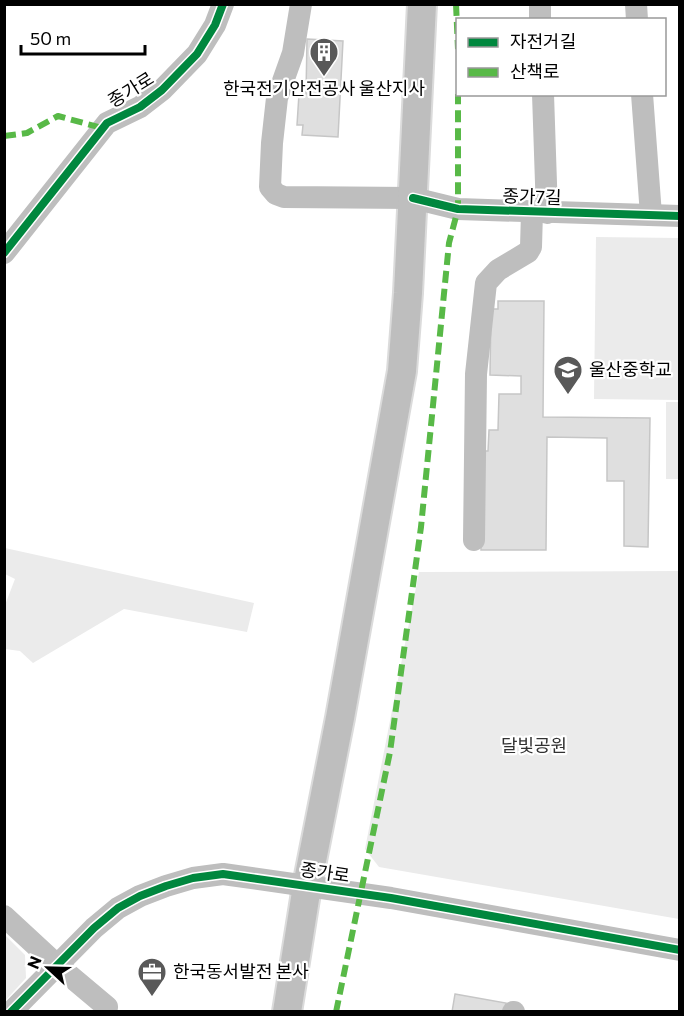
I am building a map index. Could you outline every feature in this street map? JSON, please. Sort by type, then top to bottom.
[{"type":"main road","name":"종가로","points":[[287,1011],[307,886],[340,718],[402,371],[408,294],[422,4]]},
{"type":"street","name":"종가로","points":[[4,253],[106,123],[140,107],[162,90],[197,54],[215,25],[224,4]]},
{"type":"street","name":"종가7길","points":[[301,4],[293,53],[277,98],[270,187],[276,194],[284,197],[413,198],[458,208],[680,216]]},
{"type":"street","points":[[474,540],[476,374],[486,283],[498,270],[528,252],[531,247],[540,212],[543,96]]},
{"type":"street","points":[[642,96],[651,215]]},
{"type":"street","name":"종가로","points":[[11,1011],[94,928],[118,908],[166,886],[193,878],[223,874],[391,898],[680,950]]},
{"type":"street","points":[[4,916],[107,1007],[106,1011]]},
{"type":"green space","points":[[596,237],[679,238],[679,400],[594,399]]},
{"type":"green space","points":[[666,402],[679,402],[679,479],[666,479]]},
{"type":"green space","points":[[5,548],[254,603],[247,632],[124,609],[33,663],[20,651],[5,649],[5,605],[15,579],[5,574]]},
{"type":"green space","name":"달빛공원","points":[[679,571],[679,919],[379,867],[365,849],[419,572]]},
{"type":"green space","points":[[5,935],[25,955],[26,978],[5,1001]]},
{"type":"building","name":"한국전기안전공사 울산지사","points":[[307,39],[343,41],[338,137],[302,135],[303,125],[297,125],[299,94],[306,94]]},
{"type":"building","points":[[498,301],[544,301],[543,417],[650,418],[648,547],[624,546],[624,481],[607,481],[607,438],[547,437],[546,550],[481,550],[483,451],[488,451],[489,430],[498,430],[499,394],[521,394],[521,376],[490,375],[491,309],[498,309]]},
{"type":"building","points":[[455,994],[506,1003],[505,1012],[452,1012]]},
{"type":"marked path","points":[[456,4],[457,18]]},
{"type":"marked path","points":[[336,1012],[390,752],[421,527],[449,243],[458,209],[458,96]]},
{"type":"marked path","points":[[4,136],[27,133],[58,116],[102,128]]},
{"type":"cycle path","points":[[4,253],[107,123],[140,107],[162,90],[197,54],[215,25],[223,4]]},
{"type":"cycle path","points":[[413,198],[458,209],[680,216]]},
{"type":"cycle path","points":[[11,1012],[94,928],[118,908],[166,886],[193,878],[223,874],[391,898],[680,950]]},
{"type":"place","name":"한국전기안전공사 울산지사","points":[[324,78]]},
{"type":"place","name":"울산중학교","points":[[568,396]]},
{"type":"place","name":"한국동서발전 본사","points":[[152,998]]}]
